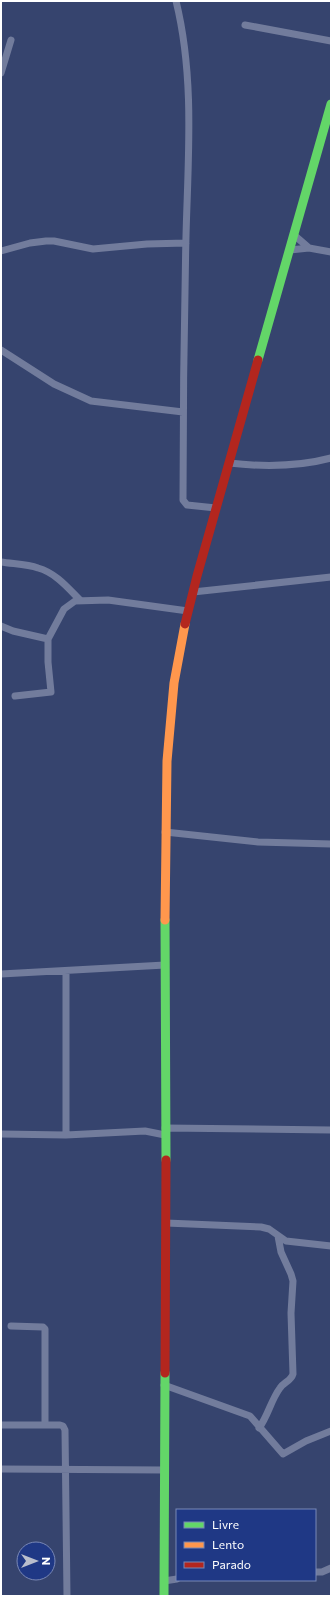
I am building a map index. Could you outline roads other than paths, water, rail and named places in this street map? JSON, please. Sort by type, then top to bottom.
[{"type":"main road","points":[[164,1596],[166,832],[167,761],[174,683],[193,592],[331,104]]},
{"type":"street","points":[[176,1],[185,53],[188,101],[182,412],[183,500],[187,505],[216,508]]},
{"type":"street","points":[[245,24],[331,41]]},
{"type":"street","points":[[1,73],[11,40]]},
{"type":"street","points":[[294,235],[309,248]]},
{"type":"street","points":[[1,251],[30,243],[46,241],[93,248],[186,243]]},
{"type":"street","points":[[290,250],[309,248],[331,252]]},
{"type":"street","points":[[1,350],[54,384],[91,401],[182,412]]},
{"type":"street","points":[[229,463],[276,466],[307,464],[331,458]]},
{"type":"street","points":[[1,562],[38,568],[52,574],[80,600]]},
{"type":"street","points":[[193,592],[331,579]]},
{"type":"street","points":[[15,696],[51,692],[52,690],[48,674],[48,639],[64,610],[75,601],[108,600],[156,608],[188,611]]},
{"type":"street","points":[[1,626],[13,631],[48,639]]},
{"type":"street","points":[[166,832],[258,842],[331,844],[331,838]]},
{"type":"street","points":[[1,974],[165,965]]},
{"type":"street","points":[[66,971],[66,1135]]},
{"type":"street","points":[[1,1134],[66,1135],[145,1131],[331,1130]]},
{"type":"street","points":[[166,1223],[261,1227],[269,1229],[286,1241],[331,1246]]},
{"type":"street","points":[[260,1428],[279,1389],[290,1380],[293,1374],[293,1281],[281,1252],[278,1236]]},
{"type":"street","points":[[11,1326],[43,1327],[45,1329],[45,1424]]},
{"type":"street","points":[[164,1384],[250,1416],[283,1454],[306,1441],[331,1431]]},
{"type":"street","points":[[1,1424],[60,1425],[63,1426],[65,1430],[67,1596]]},
{"type":"street","points":[[1,1469],[164,1470]]},
{"type":"street","points":[[316,1572],[322,1572],[331,1568]]},
{"type":"street","points":[[164,1581],[176,1579]]}]
